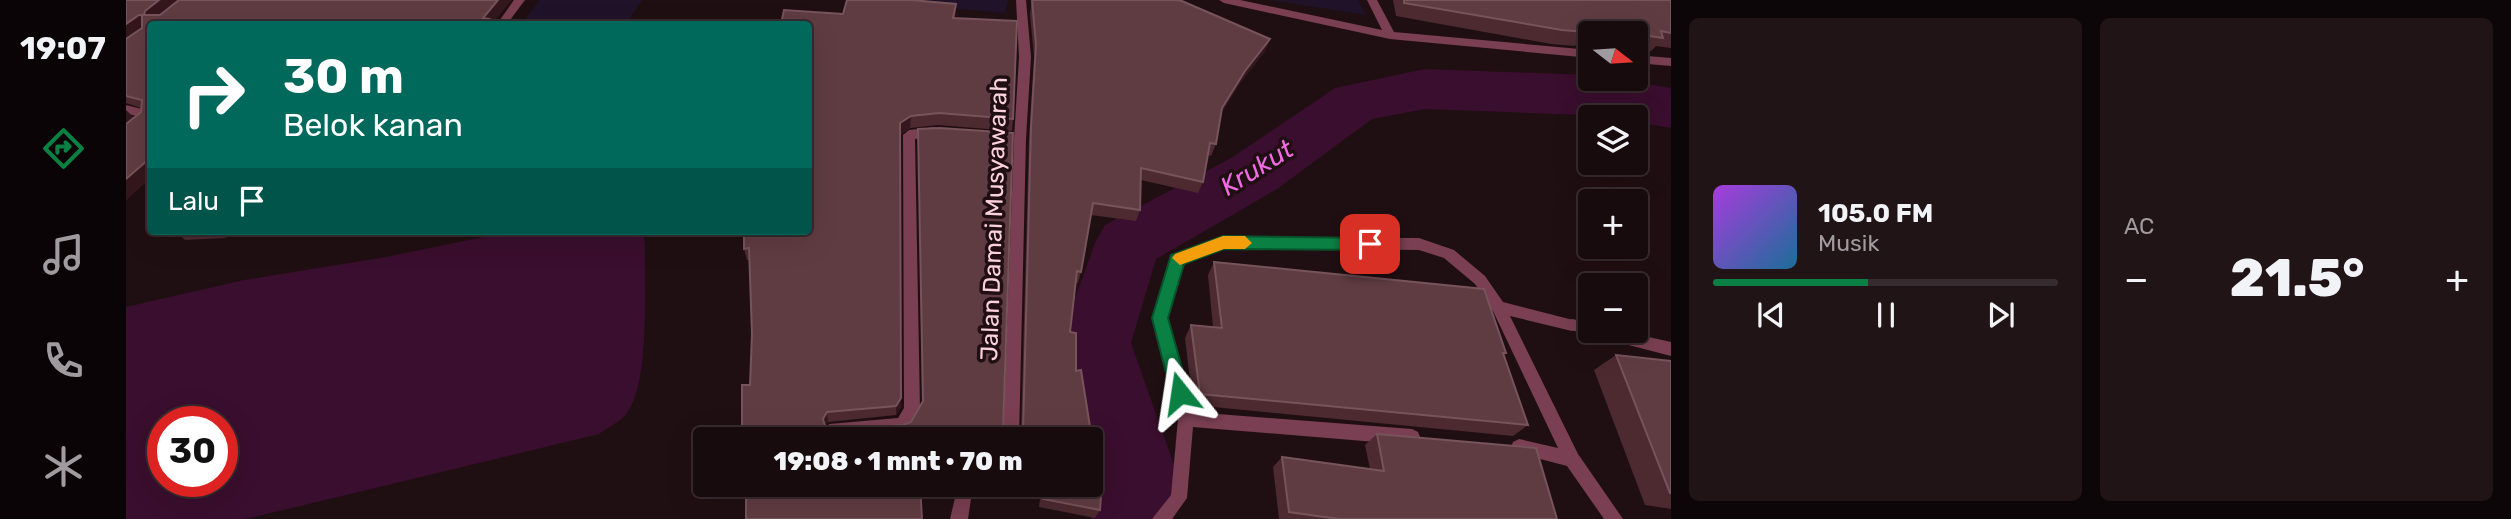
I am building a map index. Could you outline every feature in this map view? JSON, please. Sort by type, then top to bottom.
[{"type":"street","points":[[504,21],[520,0]]},
{"type":"street","name":"Jalan Damai Musyawarah","points":[[1012,427],[1013,138],[1025,57],[1021,0]]},
{"type":"street","points":[[1224,0],[1390,36],[1578,53]]},
{"type":"street","points":[[1372,0],[1390,36]]},
{"type":"street","points":[[1648,60],[1671,62]]},
{"type":"street","points":[[126,109],[147,114]]},
{"type":"street","points":[[126,136],[147,117]]},
{"type":"street","points":[[868,427],[902,425],[912,409],[909,135],[952,133]]},
{"type":"street","points":[[1161,519],[1179,498],[1186,419],[1160,318],[1177,260],[1223,242],[1419,244],[1449,254],[1480,280],[1498,307],[1572,459],[1614,519]]},
{"type":"street","points":[[1498,307],[1578,326]]},
{"type":"street","points":[[1648,343],[1671,348]]},
{"type":"street","points":[[1186,419],[1433,439]]},
{"type":"street","points":[[1499,445],[1526,448],[1572,459]]},
{"type":"street","points":[[958,519],[963,497]]},
{"type":"shaded area","points":[[540,0],[642,0],[628,21],[523,21]]},
{"type":"shaded area","points":[[915,0],[1008,0],[1005,13],[914,5]]},
{"type":"shaded area","points":[[1270,0],[1358,0],[1366,15]]},
{"type":"shaded area","points":[[493,235],[644,235],[645,244],[644,330],[640,375],[629,410],[620,420],[599,434],[246,519],[126,519],[126,307],[244,280],[386,257]]},
{"type":"building","points":[[126,0],[159,0],[145,11],[144,15],[160,15],[179,0],[498,0],[483,18],[489,19],[487,21],[147,21],[147,161],[126,179],[126,124],[141,112],[142,100],[126,96],[126,39],[142,28],[142,15],[126,24]]},
{"type":"building","points":[[847,0],[911,0],[956,4],[953,18],[1017,21],[1013,119],[939,113],[911,116],[900,123],[901,398],[896,406],[827,412],[823,419],[828,427],[742,427],[742,385],[750,385],[752,334],[749,248],[744,249],[744,235],[812,235],[812,21],[782,21],[784,10],[843,14]]},
{"type":"building","points":[[1032,0],[1182,1],[1270,39],[1245,71],[1222,108],[1216,144],[1210,143],[1203,182],[1141,168],[1140,210],[1093,203],[1081,272],[1077,271],[1070,332],[1076,333],[1076,371],[1081,370],[1090,427],[1023,427],[1031,127],[1036,45]]},
{"type":"building","points":[[1404,0],[1671,0],[1671,33],[1661,31],[1663,38],[1648,36],[1648,21],[1578,21],[1578,31],[1404,3]]},
{"type":"building","points":[[918,129],[1013,133],[1003,427],[868,427],[911,422],[923,401]]},
{"type":"building","points":[[1214,262],[1484,289],[1528,425],[1200,394],[1191,325],[1222,328]]},
{"type":"building","points":[[1616,355],[1671,361],[1671,493],[1670,493]]},
{"type":"building","points":[[1377,434],[1536,448],[1557,519],[1339,519],[1289,512],[1282,457],[1384,471]]},
{"type":"building","points":[[746,497],[921,497],[922,519],[746,519]]},
{"type":"building","points":[[1101,497],[1100,510],[1043,499]]},
{"type":"waterway","name":"Krukut","points":[[1132,519],[1135,465],[1095,343],[1128,243],[1255,173],[1355,102],[1425,89],[1594,95],[1671,108]]},
{"type":"slow traffic","points":[[1180,258],[1223,242],[1245,243]]},
{"type":"route","points":[[1180,393],[1160,318],[1177,260],[1223,242],[1370,244]]}]
